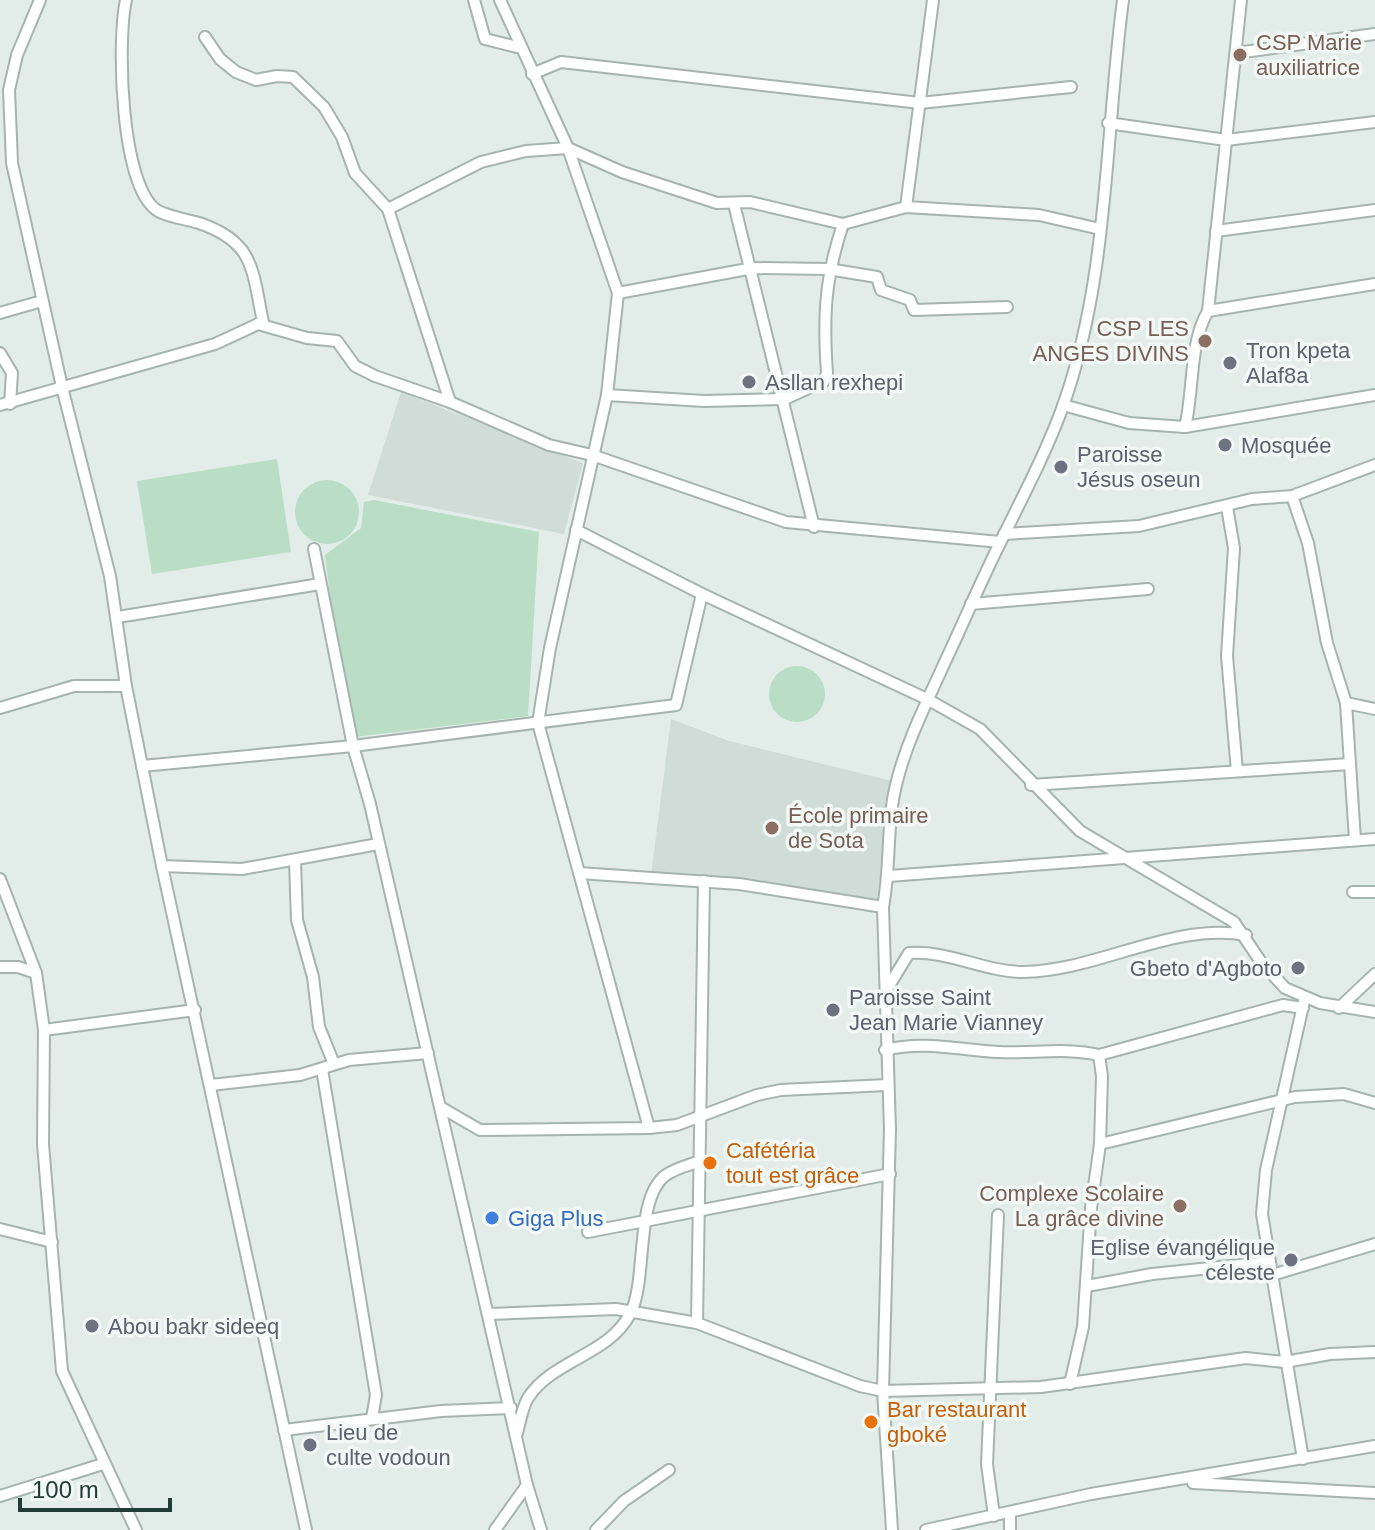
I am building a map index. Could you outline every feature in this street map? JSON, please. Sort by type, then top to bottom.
[{"type":"street","points":[[40,0],[17,55],[9,90],[6,164],[87,478],[118,617],[126,686],[162,866],[306,1530]]},
{"type":"street","points":[[0,353],[12,373],[5,404],[215,344],[263,322],[252,270],[231,236],[158,210],[142,194],[122,102],[122,21],[126,0]]},
{"type":"street","points":[[474,0],[485,39],[521,48]]},
{"type":"street","points":[[500,0],[568,148],[618,293],[607,395],[550,648],[538,723],[649,1128]]},
{"type":"street","points":[[906,207],[933,0]]},
{"type":"street","points":[[892,1530],[883,1391],[890,1174],[883,907],[889,876],[891,814],[897,780],[927,699],[1063,405],[1093,293],[1122,6],[1131,0]]},
{"type":"street","points":[[1185,427],[1193,395],[1198,334],[1208,311],[1241,0]]},
{"type":"street","points":[[1236,53],[1375,34]]},
{"type":"street","points":[[205,37],[220,59],[236,72],[256,80],[293,77],[306,87],[333,121],[355,173],[388,209],[450,402]]},
{"type":"street","points":[[532,74],[561,62],[920,103],[1071,87]]},
{"type":"street","points":[[1108,123],[1226,140],[1375,122]]},
{"type":"street","points":[[388,209],[481,162],[526,151],[568,148],[687,195],[717,203],[769,205],[800,217],[843,224],[906,207],[1039,215],[1100,229]]},
{"type":"street","points":[[734,204],[753,268],[814,527]]},
{"type":"street","points":[[1216,231],[1375,210]]},
{"type":"street","points":[[607,395],[704,401],[785,399],[824,381],[827,373],[823,319],[828,269],[843,224]]},
{"type":"street","points":[[618,293],[753,268],[828,269],[877,277],[881,290],[910,300],[914,310],[1007,307]]},
{"type":"street","points":[[1208,311],[1375,284]]},
{"type":"street","points":[[0,313],[42,301]]},
{"type":"street","points":[[258,324],[307,338],[337,341],[355,366],[450,402],[549,445],[592,455],[786,522],[814,527],[1002,538],[1139,526],[1261,498],[1292,496],[1375,465]]},
{"type":"street","points":[[1063,405],[1129,423],[1185,427],[1375,395]]},
{"type":"street","points":[[1292,496],[1308,543],[1327,643],[1346,703],[1355,840]]},
{"type":"street","points":[[1227,507],[1234,548],[1227,656],[1237,771]]},
{"type":"street","points":[[576,530],[702,594],[927,699],[980,729],[1031,785],[1080,831],[1222,913],[1246,935],[1271,975],[1304,1003]]},
{"type":"street","points":[[314,549],[353,746],[442,1108],[527,1485],[541,1530]]},
{"type":"street","points":[[118,617],[320,584]]},
{"type":"street","points":[[971,604],[1148,589]]},
{"type":"street","points":[[142,766],[353,746],[676,705],[702,594]]},
{"type":"street","points":[[0,708],[74,686],[126,686]]},
{"type":"street","points":[[1346,703],[1375,709]]},
{"type":"street","points":[[1031,785],[1350,764]]},
{"type":"street","points":[[889,876],[1375,839]]},
{"type":"street","points":[[162,866],[211,870],[295,861],[378,844]]},
{"type":"street","points":[[295,861],[297,920],[313,977],[319,1027],[334,1064]]},
{"type":"street","points":[[579,873],[704,881],[883,907]]},
{"type":"street","points":[[0,879],[36,973],[44,1030],[43,1144],[62,1371],[136,1530]]},
{"type":"street","points":[[697,1323],[704,881]]},
{"type":"street","points":[[1353,892],[1375,892]]},
{"type":"street","points":[[884,994],[909,953],[969,960],[1021,972],[1186,937],[1213,933],[1246,935]]},
{"type":"street","points":[[0,967],[18,967],[36,973]]},
{"type":"street","points":[[1339,1008],[1375,974]]},
{"type":"street","points":[[1303,1459],[1269,1262],[1263,1199],[1304,1003]]},
{"type":"street","points":[[885,1050],[912,1045],[1001,1052],[1082,1051],[1099,1055],[1283,1005],[1304,1003],[1375,1012]]},
{"type":"street","points":[[44,1030],[195,1010]]},
{"type":"street","points":[[211,1085],[322,1069],[334,1064],[428,1053]]},
{"type":"street","points":[[1070,1384],[1083,1327],[1091,1208],[1100,1144],[1102,1076],[1099,1055]]},
{"type":"street","points":[[322,1069],[376,1395],[372,1418]]},
{"type":"street","points":[[442,1108],[480,1130],[649,1128],[698,1118],[757,1095],[781,1090],[887,1085]]},
{"type":"street","points":[[1100,1144],[1323,1093],[1344,1094],[1375,1103]]},
{"type":"street","points":[[517,1435],[527,1399],[544,1381],[614,1334],[632,1310],[652,1196],[664,1176],[700,1161]]},
{"type":"street","points":[[588,1232],[890,1174]]},
{"type":"street","points":[[994,1516],[987,1464],[988,1388],[998,1215]]},
{"type":"street","points":[[0,1229],[52,1242]]},
{"type":"street","points":[[1272,1275],[1375,1244]]},
{"type":"street","points":[[1087,1286],[1152,1274],[1269,1262]]},
{"type":"street","points":[[489,1314],[632,1310],[697,1323],[860,1386],[883,1391],[1070,1384],[1246,1358],[1285,1362],[1330,1354],[1375,1352]]},
{"type":"street","points":[[284,1430],[372,1418],[511,1408]]},
{"type":"street","points":[[926,1530],[1091,1494],[1375,1446]]},
{"type":"street","points":[[0,1496],[103,1464]]},
{"type":"street","points":[[596,1530],[624,1501],[669,1470]]},
{"type":"street","points":[[1174,1482],[1375,1493]]},
{"type":"street","points":[[495,1530],[527,1485]]},
{"type":"street","points":[[1010,1512],[1010,1530]]},
{"type":"shaded area","points":[[401,392],[583,463],[564,534],[368,495]]},
{"type":"shaded area","name":"École primaire de Sota","points":[[671,719],[729,741],[892,781],[878,907],[651,876]]},
{"type":"green space","points":[[277,459],[291,552],[152,574],[137,481]]},
{"type":"green space","points":[[321,480],[333,480],[350,489],[357,500],[357,524],[350,535],[333,544],[321,544],[309,539],[300,530],[295,518],[295,506],[300,494],[309,485]]},
{"type":"green space","points":[[374,500],[539,532],[528,716],[347,738],[325,555],[361,528],[364,502]]},
{"type":"green space","points":[[797,666],[817,674],[825,694],[817,714],[797,722],[777,714],[769,694],[777,674]]},
{"type":"place","name":"CSP Marie auxiliatrice","points":[[1240,55]]},
{"type":"place","name":"CSP LES ANGES DIVINS","points":[[1205,341]]},
{"type":"place","name":"Tron kpeta Alaf8a","points":[[1230,363]]},
{"type":"place","name":"Asllan rexhepi","points":[[749,382]]},
{"type":"place","name":"Mosquée","points":[[1225,445]]},
{"type":"place","name":"Paroisse Jésus oseun","points":[[1061,467]]},
{"type":"place","name":"École primaire de Sota","points":[[772,828]]},
{"type":"place","name":"Gbeto d'Agboto","points":[[1298,968]]},
{"type":"place","name":"Paroisse Saint Jean Marie Vianney","points":[[833,1010]]},
{"type":"place","name":"Cafétéria tout est grâce","points":[[710,1163]]},
{"type":"place","name":"Complexe Scolaire La grâce divine","points":[[1180,1206]]},
{"type":"place","name":"Giga Plus","points":[[492,1218]]},
{"type":"place","name":"Eglise évangélique céleste","points":[[1291,1260]]},
{"type":"place","name":"Abou bakr sideeq","points":[[92,1326]]},
{"type":"place","name":"Bar restaurant gboké","points":[[871,1422]]},
{"type":"place","name":"Lieu de culte vodoun","points":[[310,1445]]}]
